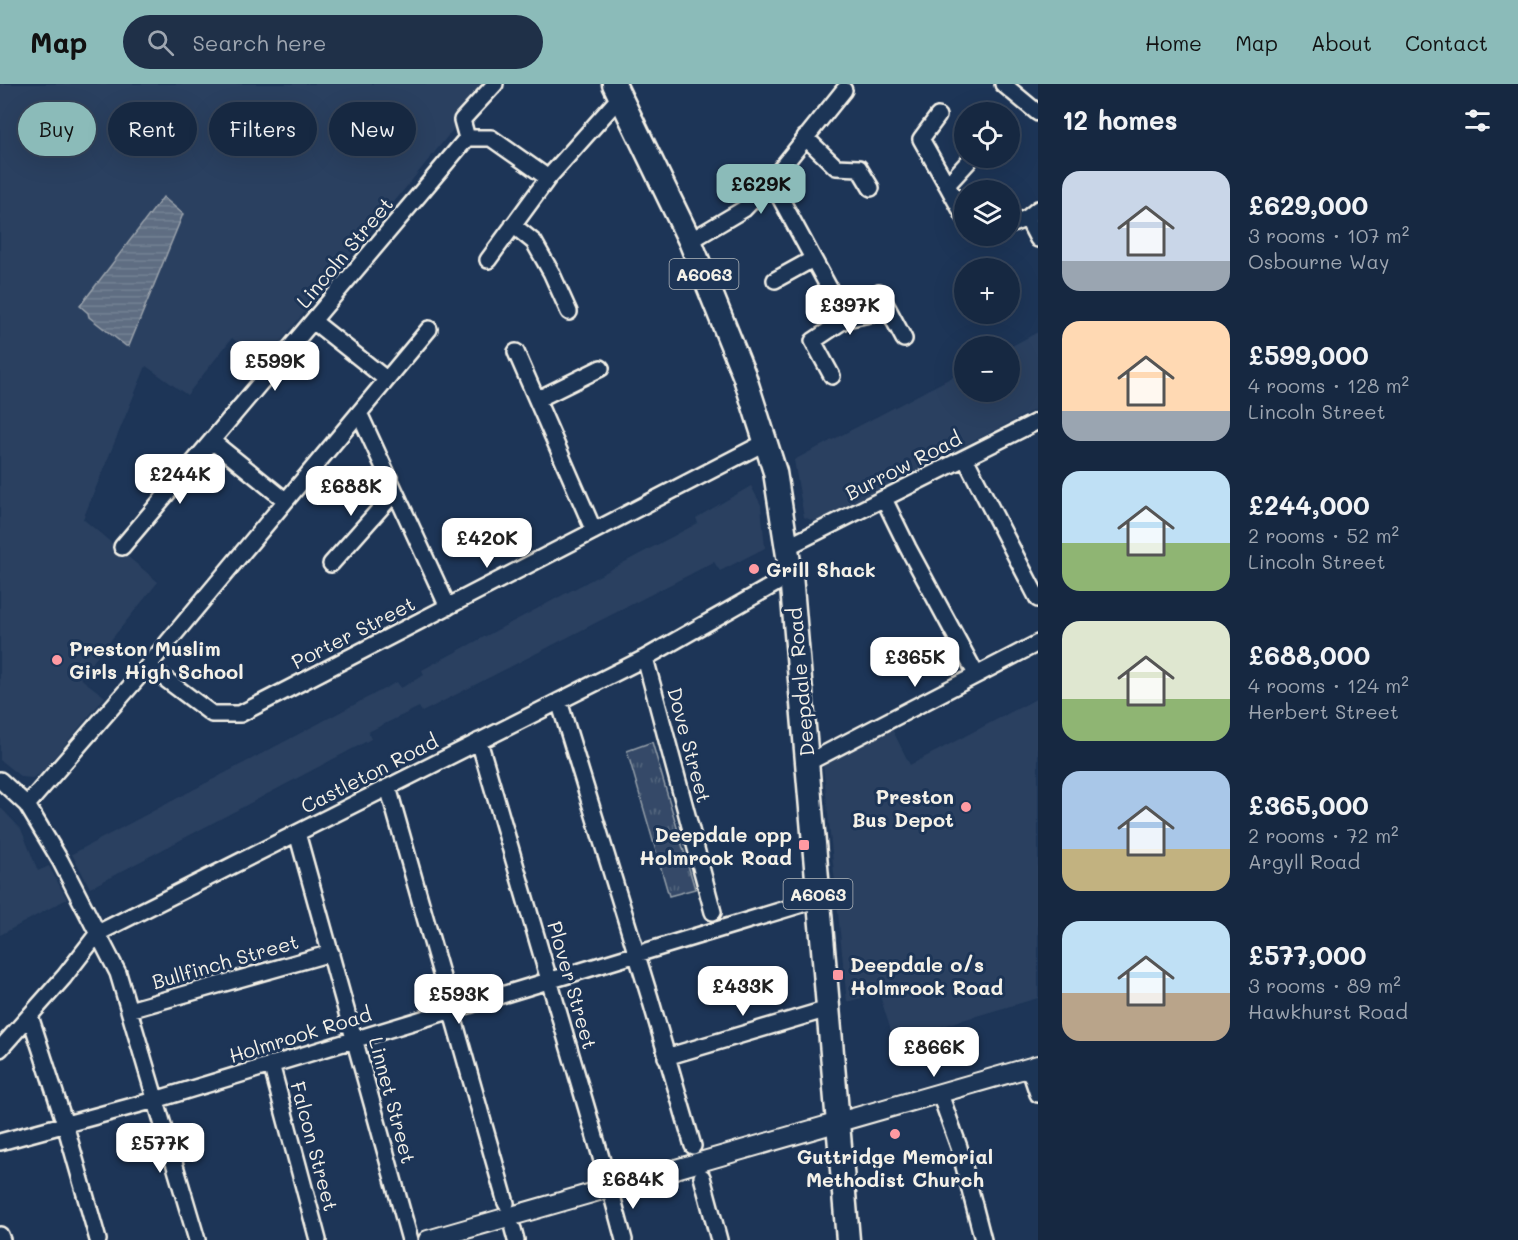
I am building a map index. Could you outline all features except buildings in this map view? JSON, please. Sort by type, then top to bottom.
[{"type":"main road","name":"Deepdale Road","points":[[622,88],[690,241],[744,375],[775,472],[787,542],[849,1240]]},
{"type":"street","points":[[495,84],[462,120],[467,138],[491,138],[548,178]]},
{"type":"street","points":[[1003,84],[1038,113]]},
{"type":"street","points":[[488,260],[548,178],[622,88]]},
{"type":"street","points":[[690,241],[744,209],[771,181],[843,90]]},
{"type":"street","points":[[938,116],[921,139],[954,198]]},
{"type":"street","name":"Lincoln Street","points":[[122,547],[467,138]]},
{"type":"street","points":[[801,143],[836,167],[859,168],[871,188]]},
{"type":"street","points":[[947,185],[963,168]]},
{"type":"street","points":[[771,181],[846,319]]},
{"type":"street","points":[[1033,213],[1038,239]]},
{"type":"street","points":[[513,225],[534,242],[569,312]]},
{"type":"street","points":[[775,280],[813,259]]},
{"type":"street","points":[[879,292],[904,339]]},
{"type":"street","points":[[832,376],[813,341],[846,319],[889,310]]},
{"type":"street","points":[[313,321],[386,379]]},
{"type":"street","points":[[27,805],[148,666],[429,329]]},
{"type":"street","points":[[516,352],[594,531]]},
{"type":"street","points":[[538,399],[601,368]]},
{"type":"street","points":[[358,412],[448,607]]},
{"type":"street","name":"Burrow Road","points":[[787,542],[884,499],[1038,421]]},
{"type":"street","points":[[212,441],[285,500]]},
{"type":"street","name":"Porter Street","points":[[148,666],[212,714],[240,714],[766,442]]},
{"type":"street","points":[[965,458],[1038,599]]},
{"type":"street","points":[[331,564],[395,492]]},
{"type":"street","points":[[884,499],[976,674]]},
{"type":"street","name":"Castleton Road","points":[[0,1049],[98,933],[645,658],[790,575]]},
{"type":"street","points":[[807,763],[1038,643]]},
{"type":"street","name":"Dove Street","points":[[645,658],[713,912]]},
{"type":"street","points":[[559,701],[693,1146]]},
{"type":"street","name":"Plover Street","points":[[479,741],[624,1240]]},
{"type":"street","points":[[0,780],[27,805],[60,860],[118,973],[197,1240]]},
{"type":"street","points":[[388,787],[506,1203]]},
{"type":"street","name":"Linnet Street","points":[[297,833],[410,1240]]},
{"type":"street","name":"Holmrook Road","points":[[0,1142],[155,1100],[819,898]]},
{"type":"street","name":"Bullfinch Street","points":[[129,1010],[331,953]]},
{"type":"street","points":[[666,1057],[828,1010]]},
{"type":"street","points":[[30,1016],[65,1124],[98,1240]]},
{"type":"street","name":"Falcon Street","points":[[271,1064],[318,1240]]},
{"type":"street","points":[[428,1240],[940,1095],[1034,1066],[1038,1094]]},
{"type":"street","points":[[940,1095],[959,1147],[983,1240]]},
{"type":"street","points":[[702,1178],[719,1240]]},
{"type":"street","points":[[0,1235],[2,1240]]},
{"type":"shaded area","points":[[0,84],[486,84],[451,132],[263,363],[232,338],[187,395],[146,366],[83,519],[158,582],[80,678],[105,697],[40,774],[32,778],[21,777],[0,760]]},
{"type":"shaded area","points":[[163,197],[183,214],[129,346],[126,346],[89,317],[80,306]]},
{"type":"shaded area","points":[[1038,332],[1038,408],[819,520],[813,521],[804,517],[794,460],[954,376],[954,402],[1020,402],[1020,342]]},
{"type":"shaded area","points":[[751,486],[761,505],[765,548],[720,571],[714,562],[422,712],[419,707],[368,732],[371,739],[90,888],[72,854],[397,682],[401,688],[424,675],[422,670],[698,523],[696,518]]},
{"type":"shaded area","points":[[1038,698],[1038,998],[894,1040],[879,993],[847,1002],[823,764],[892,729],[910,765]]},
{"type":"shaded area","points":[[0,807],[21,829],[38,871],[49,866],[67,899],[0,935]]},
{"type":"green space","points":[[652,742],[695,889],[669,896],[627,751]]},
{"type":"place","name":"Grill Shack","points":[[754,569]]},
{"type":"place","name":"Preston Muslim Girls High School","points":[[57,660]]},
{"type":"place","name":"Preston Bus Depot","points":[[966,807]]},
{"type":"place","name":"Deepdale opp Holmrook Road","points":[[804,845]]},
{"type":"place","name":"Deepdale o/s Holmrook Road","points":[[838,975]]},
{"type":"place","name":"Guttridge Memorial Methodist Church","points":[[895,1134]]}]
